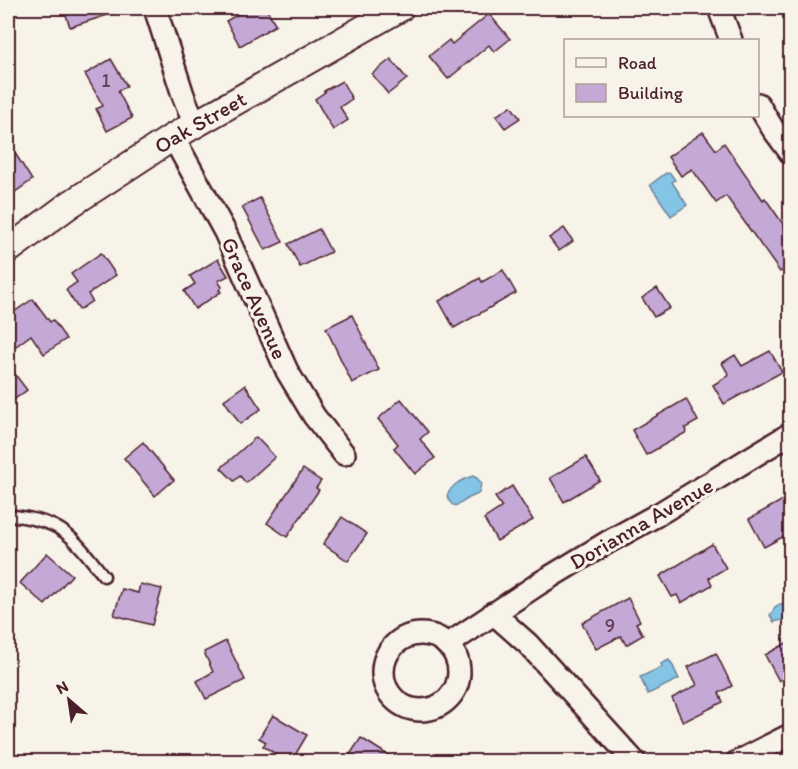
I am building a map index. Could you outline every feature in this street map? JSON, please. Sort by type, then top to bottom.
[{"type":"street","name":"Grace Avenue","points":[[155,8],[183,95],[184,131],[225,232],[292,378],[314,416],[344,454]]},
{"type":"street","name":"Oak Street","points":[[8,250],[69,205],[184,131],[400,8]]},
{"type":"street","points":[[719,8],[731,39]]},
{"type":"street","points":[[759,106],[790,152]]},
{"type":"street","name":"Dorianna Avenue","points":[[447,645],[540,583],[790,434]]},
{"type":"street","points":[[493,613],[528,644],[635,762]]},
{"type":"street","points":[[737,762],[790,735]]},
{"type":"lane","points":[[8,515],[34,519],[54,526],[73,540],[104,576]]},
{"type":"water","points":[[666,173],[670,173],[675,180],[672,182],[687,205],[671,216],[650,185]]},
{"type":"water","points":[[473,476],[481,483],[479,493],[459,504],[451,504],[447,496],[451,488]]},
{"type":"water","points":[[790,596],[790,618],[774,622],[770,615],[775,607],[787,602]]},
{"type":"water","points":[[669,660],[679,679],[648,694],[640,677],[662,667],[661,664]]},
{"type":"building","points":[[78,8],[119,8],[120,11],[70,27],[65,12]]},
{"type":"building","points":[[249,8],[266,8],[276,25],[240,46],[226,21]]},
{"type":"building","points":[[489,14],[510,39],[494,52],[489,45],[448,79],[429,56],[449,40],[452,44]]},
{"type":"building","points":[[111,59],[127,86],[118,91],[132,118],[107,131],[96,109],[103,106],[85,74]]},
{"type":"building","points":[[391,59],[407,79],[388,94],[372,74]]},
{"type":"building","points":[[342,81],[352,99],[340,107],[348,120],[333,130],[315,99]]},
{"type":"building","points":[[511,106],[520,118],[505,128],[496,116]]},
{"type":"building","points":[[703,132],[716,150],[724,143],[763,200],[765,198],[790,234],[790,265],[780,272],[726,196],[716,203],[692,169],[681,176],[668,157]]},
{"type":"building","points":[[8,142],[32,180],[8,197]]},
{"type":"building","points":[[260,198],[283,242],[265,250],[242,207]]},
{"type":"building","points":[[564,228],[573,241],[559,251],[549,238]]},
{"type":"building","points":[[319,229],[331,252],[300,267],[288,244]]},
{"type":"building","points":[[101,253],[116,275],[88,294],[92,301],[79,310],[66,290],[77,282],[71,274]]},
{"type":"building","points":[[218,259],[228,276],[218,281],[222,287],[219,290],[221,292],[195,309],[184,291],[195,284],[190,276]]},
{"type":"building","points":[[503,270],[516,293],[454,328],[439,301],[480,278],[482,282]]},
{"type":"building","points":[[657,288],[670,308],[654,317],[642,298]]},
{"type":"building","points":[[33,299],[50,322],[53,320],[66,339],[44,354],[31,335],[8,352],[8,316]]},
{"type":"building","points":[[352,315],[379,370],[352,383],[326,328]]},
{"type":"building","points":[[770,351],[782,372],[724,404],[713,385],[729,375],[722,363],[735,355],[742,366]]},
{"type":"building","points":[[8,365],[27,390],[8,404]]},
{"type":"building","points":[[245,385],[261,409],[240,424],[224,400]]},
{"type":"building","points":[[401,399],[428,432],[420,439],[435,458],[415,474],[394,448],[398,444],[378,419]]},
{"type":"building","points":[[686,399],[698,421],[685,428],[687,432],[646,455],[632,430]]},
{"type":"building","points":[[256,437],[275,457],[246,483],[240,476],[234,481],[221,468]]},
{"type":"building","points":[[143,442],[174,480],[155,496],[124,458]]},
{"type":"building","points":[[586,457],[600,480],[564,502],[550,478]]},
{"type":"building","points":[[303,469],[321,481],[316,488],[319,490],[287,537],[267,523]]},
{"type":"building","points":[[512,486],[533,520],[497,541],[484,519],[502,507],[495,497]]},
{"type":"building","points":[[790,496],[790,533],[764,547],[749,519]]},
{"type":"building","points":[[342,517],[367,534],[348,561],[323,544]]},
{"type":"building","points":[[712,544],[726,568],[709,578],[712,585],[681,603],[677,595],[672,597],[660,576]]},
{"type":"building","points":[[47,553],[72,575],[45,605],[20,583]]},
{"type":"building","points":[[140,584],[162,589],[152,625],[114,615],[122,589],[138,593]]},
{"type":"building","points":[[628,598],[640,621],[636,623],[643,635],[626,645],[621,636],[596,649],[582,623]]},
{"type":"building","points":[[226,641],[245,680],[206,699],[197,681],[213,672],[204,652]]},
{"type":"building","points":[[790,641],[790,674],[779,681],[765,655]]},
{"type":"building","points":[[716,653],[732,686],[719,693],[723,702],[683,722],[672,698],[697,685],[688,667]]},
{"type":"building","points":[[273,715],[307,735],[291,762],[263,746],[266,742],[259,738]]},
{"type":"building","points":[[361,738],[399,762],[345,762]]}]
